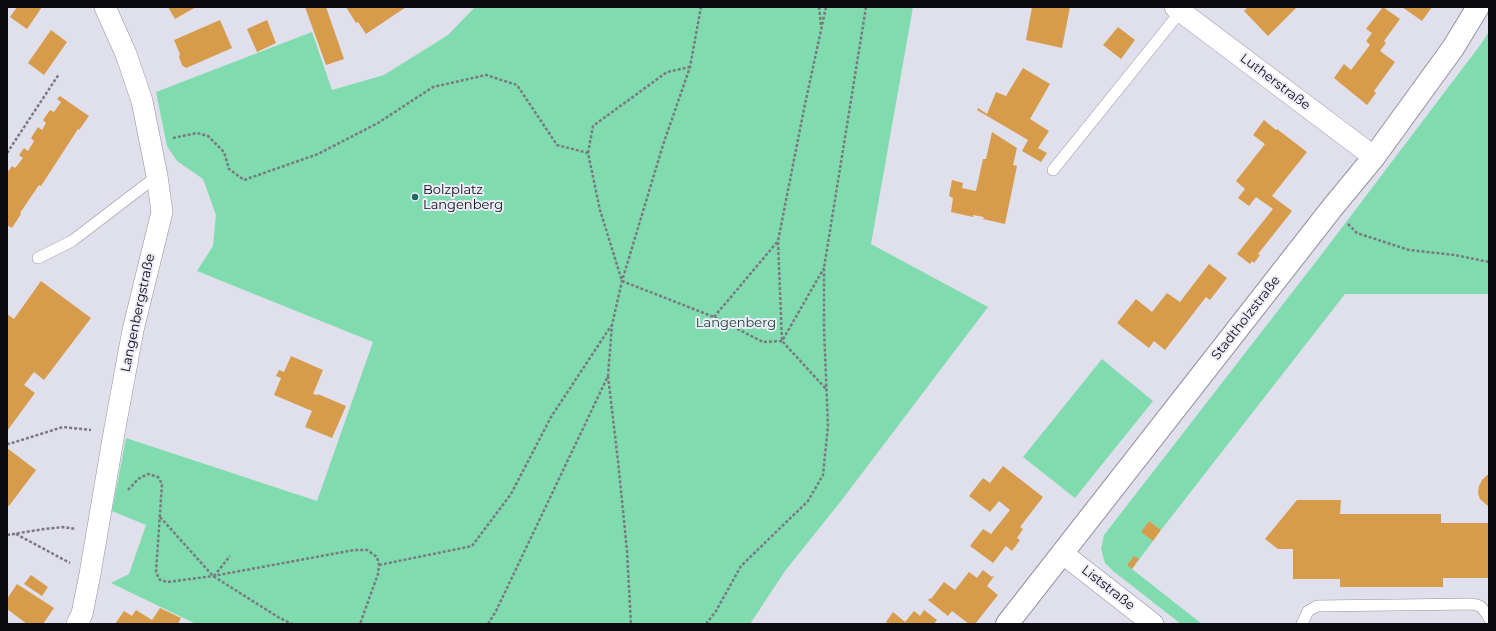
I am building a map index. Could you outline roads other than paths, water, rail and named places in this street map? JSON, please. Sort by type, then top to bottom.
[{"type":"street","name":"Stadtholzstraße","points":[[1007,624],[1332,208],[1374,157],[1452,48],[1478,7]]},
{"type":"street","name":"Langenbergstraße","points":[[77,624],[82,614],[90,574],[133,330],[162,212],[151,142],[142,101],[108,8]]},
{"type":"street","name":"Lutherstraße","points":[[1178,9],[1374,157]]},
{"type":"street","name":"Liststraße","points":[[1062,553],[1153,624]]},
{"type":"lane","points":[[1053,170],[1178,9]]},
{"type":"lane","points":[[38,258],[72,241],[157,176]]},
{"type":"lane","points":[[1302,624],[1308,611],[1317,606],[1473,604],[1480,606],[1489,618]]},
{"type":"place","name":"Bolzplatz Langenberg","points":[[415,197]]},
{"type":"park label","name":"Langenberg","points":[[736,323]]}]
